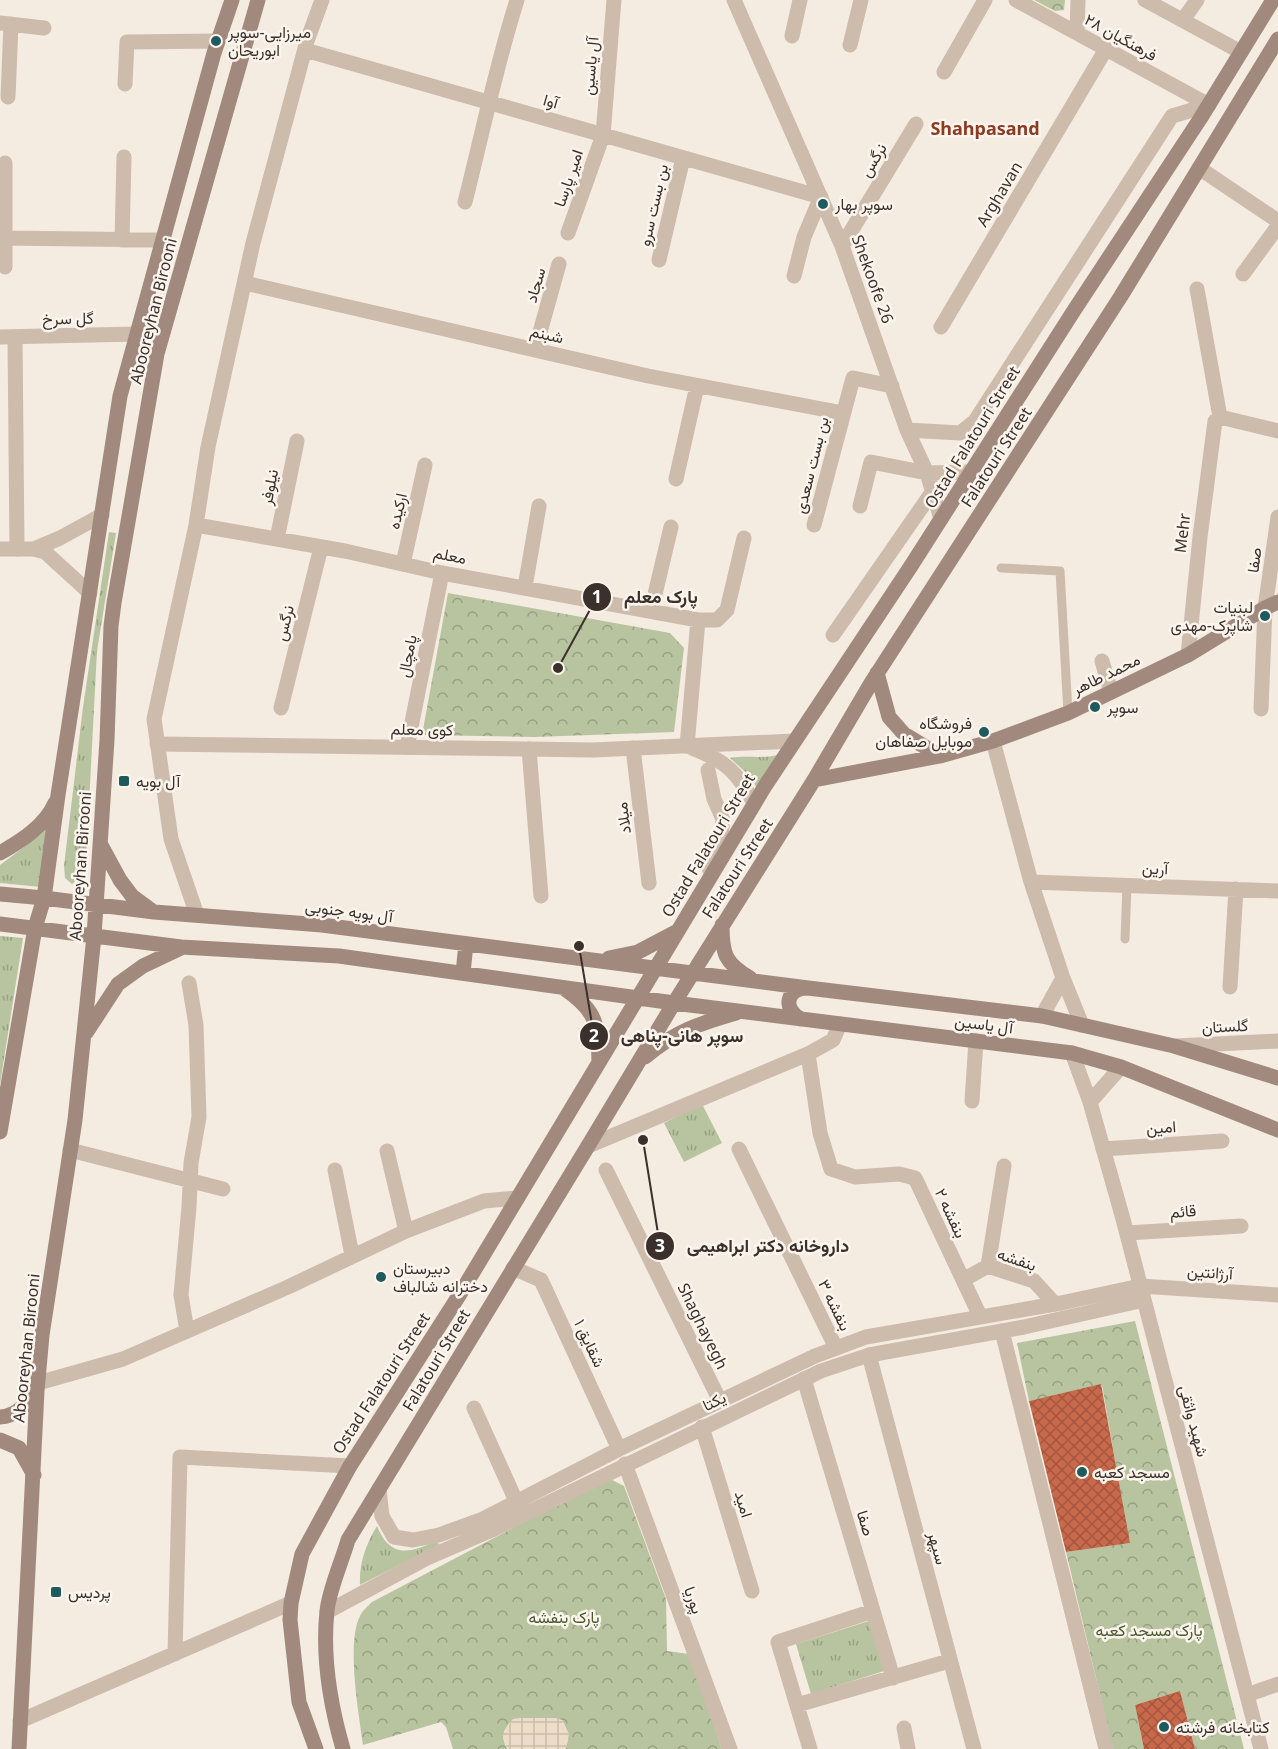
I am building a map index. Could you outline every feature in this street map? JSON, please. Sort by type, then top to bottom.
[{"type":"main road","name":"Abooreyhan Birooni","points":[[0,1132],[36,928],[44,898],[120,396],[231,0]]},
{"type":"main road","name":"Abooreyhan Birooni","points":[[19,1749],[42,1335],[70,1150],[94,936],[107,740],[111,626],[157,354],[258,0]]},
{"type":"main road","name":"Ostad Falatouri Street","points":[[316,1749],[299,1702],[290,1620],[291,1603],[302,1554],[350,1466],[460,1294],[754,803],[1209,105],[1273,0]]},
{"type":"main road","name":"Falatouri Street","points":[[343,1749],[326,1672],[327,1612],[348,1540],[692,973],[814,780],[877,673],[1116,304],[1278,39]]},
{"type":"main road","points":[[1161,179],[1183,195]]},
{"type":"main road","name":"محمد طاهر","points":[[814,780],[940,756],[993,741],[1068,712],[1188,655],[1271,605]]},
{"type":"main road","points":[[877,673],[889,717],[904,734],[940,756]]},
{"type":"main road","points":[[0,854],[23,840],[50,813],[58,795]]},
{"type":"main road","points":[[100,844],[132,896],[154,912]]},
{"type":"main road","name":"آل بویه جنوبی","points":[[0,894],[154,912],[322,925],[692,973]]},
{"type":"main road","points":[[0,924],[182,947],[339,956],[674,1003]]},
{"type":"main road","points":[[722,925],[722,948],[727,961],[738,972],[755,981]]},
{"type":"main road","points":[[595,960],[638,952],[678,930]]},
{"type":"main road","points":[[463,973],[466,944]]},
{"type":"main road","points":[[83,1038],[118,984],[142,966],[182,947]]},
{"type":"main road","name":"آل یاسین","points":[[692,973],[1042,1016],[1174,1046],[1278,1078]]},
{"type":"main road","points":[[562,987],[580,999],[592,1014],[598,1034],[599,1062]]},
{"type":"main road","points":[[801,1019],[789,1008],[789,1000],[800,988],[808,988]]},
{"type":"main road","name":"آل یاسین","points":[[674,1003],[1071,1053],[1121,1067],[1278,1130]]},
{"type":"main road","points":[[636,1065],[661,1044],[686,1029],[744,1011]]},
{"type":"main road","points":[[0,1417],[10,1416],[25,1405],[38,1387]]},
{"type":"main road","points":[[0,1440],[19,1448],[34,1475]]},
{"type":"street","points":[[196,915],[171,839],[154,719],[196,525],[208,447],[253,243],[305,50],[322,0]]},
{"type":"street","points":[[465,202],[490,103],[499,56],[517,0]]},
{"type":"street","name":"آل یاسین","points":[[603,135],[614,0]]},
{"type":"street","name":"Shekoofe 26","points":[[734,0],[842,246],[907,430],[927,473],[941,519]]},
{"type":"street","points":[[792,36],[800,0]]},
{"type":"street","points":[[850,45],[861,0]]},
{"type":"street","points":[[944,72],[985,0]]},
{"type":"street","name":"فرهنگیان ۲۸","points":[[1016,0],[1209,105]]},
{"type":"street","points":[[1077,33],[1078,0]]},
{"type":"street","points":[[1145,0],[1241,52]]},
{"type":"street","points":[[1183,20],[1197,0]]},
{"type":"street","points":[[8,97],[6,23],[44,28]]},
{"type":"street","points":[[124,84],[127,42],[218,42]]},
{"type":"street","name":"Arghavan","points":[[941,327],[1106,49]]},
{"type":"street","name":"آوا","points":[[305,50],[821,197]]},
{"type":"street","points":[[907,430],[960,434],[975,422],[1172,116],[1209,105]]},
{"type":"street","name":"نرگس","points":[[842,246],[916,124]]},
{"type":"street","name":"امیر پارسا","points":[[568,233],[603,135]]},
{"type":"street","points":[[122,240],[124,157]]},
{"type":"street","name":"بن بست سرو","points":[[659,261],[683,158]]},
{"type":"street","points":[[5,164],[5,267]]},
{"type":"street","points":[[1199,168],[1278,221]]},
{"type":"street","points":[[794,276],[804,237],[821,197]]},
{"type":"street","points":[[1243,274],[1278,226]]},
{"type":"street","points":[[5,238],[163,240]]},
{"type":"street","name":"سجاد","points":[[535,350],[559,264]]},
{"type":"street","name":"شبنم","points":[[245,283],[648,376],[843,413]]},
{"type":"street","points":[[1197,289],[1220,417],[1278,430]]},
{"type":"street","name":"گل سرخ","points":[[8,337],[137,334]]},
{"type":"street","points":[[8,337],[17,549]]},
{"type":"street","name":"بن بست سعدی","points":[[814,525],[853,378],[891,386]]},
{"type":"street","points":[[676,479],[697,386]]},
{"type":"street","name":"Mehr","points":[[1188,655],[1215,422],[1220,417]]},
{"type":"street","name":"نیلوفر","points":[[277,539],[297,441]]},
{"type":"street","points":[[860,506],[870,462],[927,473],[970,472]]},
{"type":"street","name":"ارکیده","points":[[403,564],[425,465]]},
{"type":"street","points":[[832,635],[933,491]]},
{"type":"street","points":[[525,587],[539,506]]},
{"type":"street","points":[[34,549],[102,516]]},
{"type":"street","name":"صفا","points":[[1261,709],[1278,517]]},
{"type":"street","name":"معلم","points":[[196,525],[321,547],[442,573],[698,621]]},
{"type":"street","points":[[651,611],[671,527]]},
{"type":"street","points":[[687,746],[698,621],[717,620],[727,610],[744,538]]},
{"type":"street","name":"نرگس","points":[[281,708],[321,547]]},
{"type":"street","points":[[0,549],[34,549],[45,552],[90,593]]},
{"type":"street","name":"پامچال","points":[[407,747],[442,573]]},
{"type":"street","points":[[1102,662],[1111,692]]},
{"type":"street","name":"کوی معلم","points":[[157,744],[529,749],[633,748],[794,741]]},
{"type":"street","points":[[993,741],[1031,882],[1063,978],[1082,1025]]},
{"type":"street","name":"کوی معلم","points":[[687,746],[713,756],[729,766],[742,781],[754,803]]},
{"type":"street","name":"میلاد","points":[[633,748],[649,884]]},
{"type":"street","points":[[529,749],[541,896]]},
{"type":"street","points":[[708,770],[714,799],[723,819],[721,835],[707,864],[712,874]]},
{"type":"street","name":"آرین","points":[[1031,882],[1278,891]]},
{"type":"street","points":[[1230,987],[1236,889]]},
{"type":"street","points":[[1042,1016],[1063,978]]},
{"type":"street","points":[[187,1331],[181,1295],[190,1180],[199,1107],[196,1025],[189,983]]},
{"type":"street","points":[[588,1146],[808,1054],[833,1040],[840,1024]]},
{"type":"street","points":[[972,1101],[976,1041]]},
{"type":"street","name":"گلستان","points":[[1174,1046],[1278,1041]]},
{"type":"street","name":"شهید واثقی","points":[[1071,1053],[1090,1102],[1127,1233],[1261,1749]]},
{"type":"street","name":"بنفشه ۲","points":[[808,1054],[820,1133],[831,1169],[855,1177],[899,1174],[915,1178],[980,1316]]},
{"type":"street","points":[[1090,1102],[1121,1067]]},
{"type":"street","name":"امین","points":[[1103,1149],[1222,1141]]},
{"type":"street","name":"بنفشه ۳","points":[[739,1149],[836,1348]]},
{"type":"street","points":[[70,1150],[223,1189]]},
{"type":"street","points":[[387,1151],[406,1231]]},
{"type":"street","points":[[988,1266],[1004,1166]]},
{"type":"street","points":[[335,1170],[352,1255]]},
{"type":"street","name":"Shaghayegh","points":[[606,1170],[720,1401]]},
{"type":"street","points":[[38,1387],[123,1359],[288,1287],[406,1231],[484,1201],[517,1198]]},
{"type":"street","name":"قائم","points":[[1127,1233],[1241,1226]]},
{"type":"street","name":"بنفشه","points":[[963,1280],[988,1266],[1034,1281],[1060,1308]]},
{"type":"street","name":"شقایق ۱","points":[[513,1268],[541,1280],[619,1449]]},
{"type":"street","name":"یکتا","points":[[379,1490],[382,1516],[394,1537],[413,1540],[491,1523],[516,1501],[619,1449],[815,1356],[866,1337],[980,1316],[1060,1308],[1142,1293]]},
{"type":"street","name":"آرژانتین","points":[[1142,1293],[1278,1294]]},
{"type":"street","name":"یکتا","points":[[327,1612],[491,1523],[625,1464],[821,1371],[869,1355],[1002,1331],[1060,1308]]},
{"type":"street","points":[[1002,1331],[1106,1749]]},
{"type":"street","name":"سپهر","points":[[869,1355],[974,1749]]},
{"type":"street","name":"صفا","points":[[804,1379],[893,1678]]},
{"type":"street","points":[[474,1408],[516,1501]]},
{"type":"street","name":"امید","points":[[702,1426],[752,1591]]},
{"type":"street","points":[[175,1654],[180,1457],[350,1466]]},
{"type":"street","name":"پوریا","points":[[625,1464],[730,1749]]},
{"type":"street","points":[[20,1721],[291,1603]]},
{"type":"street","points":[[810,1749],[778,1642],[873,1611]]},
{"type":"street","points":[[797,1705],[949,1661]]},
{"type":"street","points":[[1246,1695],[1278,1684]]},
{"type":"street","points":[[904,1728],[908,1749]]},
{"type":"lane","points":[[1001,568],[1060,571],[1068,712]]},
{"type":"lane","points":[[1125,939],[1127,885]]},
{"type":"green space","points":[[1034,0],[1065,0],[1064,10],[1055,11]]},
{"type":"green space","points":[[109,532],[116,533],[97,651],[86,861],[79,879],[72,884],[65,878],[64,866],[83,707]]},
{"type":"green space","points":[[448,593],[670,633],[684,648],[674,732],[535,737],[422,735]]},
{"type":"green space","points":[[778,755],[756,787],[752,778],[730,758],[766,757]]},
{"type":"green space","points":[[52,821],[41,887],[0,883],[0,865],[28,844]]},
{"type":"green space","points":[[0,936],[23,938],[0,1084]]},
{"type":"green space","points":[[702,1104],[722,1143],[684,1162],[664,1123]]},
{"type":"green space","name":"پارک مسجد کعبه","points":[[1135,1321],[1244,1749],[1195,1749],[1180,1692],[1135,1705],[1144,1749],[1113,1749],[1066,1552],[1129,1543],[1102,1385],[1029,1401],[1017,1343]]},
{"type":"green space","name":"پارک بنفشه","points":[[608,1478],[624,1486],[666,1599],[667,1651],[689,1654],[722,1749],[565,1749],[568,1738],[564,1724],[562,1720],[550,1718],[513,1720],[504,1733],[507,1749],[453,1749],[446,1727],[441,1722],[363,1745],[355,1679],[354,1643],[356,1628],[365,1609],[372,1602]]},
{"type":"green space","points":[[377,1526],[388,1543],[400,1550],[416,1549],[434,1542],[440,1544],[360,1585],[364,1554]]},
{"type":"green space","points":[[869,1621],[884,1671],[811,1694],[796,1644]]},
{"type":"shaded area","points":[[513,1719],[562,1720],[569,1734],[566,1749],[507,1749],[503,1738],[504,1731]]},
{"type":"building","name":"مسجد کعبه","points":[[1101,1384],[1130,1543],[1066,1552],[1029,1401]]},
{"type":"building","name":"کتابخانه فرشته","points":[[1180,1691],[1195,1749],[1144,1749],[1135,1705]]},
{"type":"place","name":"میرزایی-سوپر ابوریحان","points":[[216,41]]},
{"type":"place","name":"سوپر بهار","points":[[823,204]]},
{"type":"place","name":"لبنیات شاپرک-مهدی","points":[[1265,616]]},
{"type":"place","name":"پارک معلم","points":[[558,668]]},
{"type":"place","name":"سوپر","points":[[1095,707]]},
{"type":"place","name":"فروشگاه موبایل صفاهان","points":[[984,732]]},
{"type":"place","name":"آل بویه","points":[[124,781]]},
{"type":"place","name":"سوپر هانی-پناهی","points":[[579,946]]},
{"type":"place","name":"داروخانه دکتر ابراهیمی","points":[[643,1140]]},
{"type":"place","name":"دبیرستان دخترانه شالباف","points":[[381,1277]]},
{"type":"place","name":"مسجد کعبه","points":[[1082,1472]]},
{"type":"place","name":"پردیس","points":[[56,1592]]},
{"type":"place","name":"کتابخانه فرشته","points":[[1164,1727]]},
{"type":"district","name":"Shahpasand","points":[[985,129]]}]
